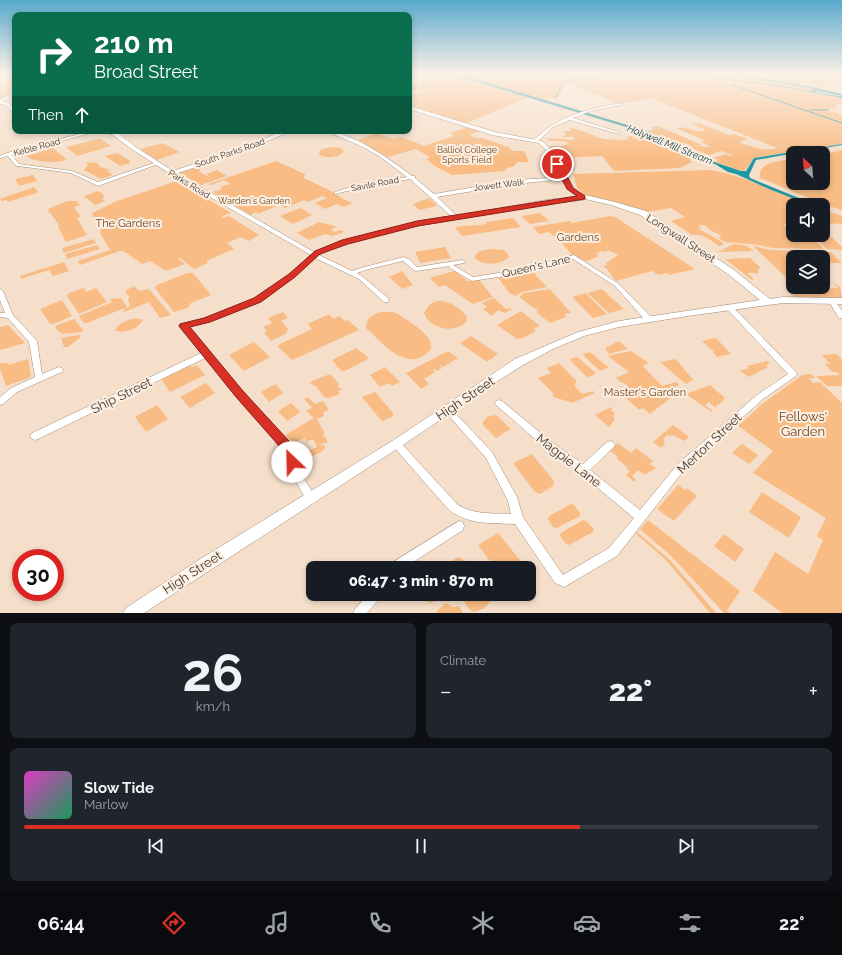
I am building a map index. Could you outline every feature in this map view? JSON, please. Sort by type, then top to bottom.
[{"type":"street","points":[[1,104],[12,110]]},
{"type":"street","points":[[535,141],[552,126],[583,113],[621,104]]},
{"type":"street","points":[[412,108],[494,134],[535,141],[546,146],[566,178],[571,189],[583,198]]},
{"type":"street","points":[[571,119],[618,133]]},
{"type":"street","name":"Keble Road","points":[[0,156],[85,134]]},
{"type":"street","name":"Parks Road","points":[[116,134],[156,164],[314,255],[361,278],[386,300]]},
{"type":"street","name":"South Parks Road","points":[[172,173],[247,148],[281,134]]},
{"type":"street","points":[[336,134],[358,142],[390,160],[413,177],[455,217]]},
{"type":"street","points":[[9,154],[18,165],[72,172],[98,184],[156,164]]},
{"type":"street","name":"Savile Road","points":[[338,193],[358,187],[413,177]]},
{"type":"street","name":"Jowett Walk","points":[[434,196],[516,182],[566,178]]},
{"type":"street","points":[[311,498],[296,474],[285,444],[236,396],[207,354],[184,326],[207,320],[258,300],[292,275],[314,255],[328,248],[378,233],[455,217],[583,198]]},
{"type":"street","name":"Longwall Street","points":[[583,198],[613,203],[643,213],[704,252],[768,302]]},
{"type":"street","name":"Queen's Lane","points":[[450,265],[472,279],[525,271],[574,257],[617,285],[649,319]]},
{"type":"street","points":[[352,273],[404,259],[416,269],[462,262]]},
{"type":"street","points":[[0,291],[10,316],[33,340],[39,378]]},
{"type":"street","name":"High Street","points":[[132,613],[199,568],[396,444],[489,381],[534,354],[581,334],[649,319],[768,302],[793,300],[842,301]]},
{"type":"street","points":[[832,300],[842,316]]},
{"type":"street","name":"Merton Street","points":[[518,519],[559,579],[564,581],[613,552],[640,516],[677,472],[692,457],[761,396],[793,374],[729,307]]},
{"type":"street","points":[[0,315],[10,316]]},
{"type":"street","name":"Ship Street","points":[[35,436],[207,354]]},
{"type":"street","points":[[0,402],[14,390],[59,370]]},
{"type":"street","name":"Magpie Lane","points":[[499,402],[546,443],[583,470],[640,516]]},
{"type":"street","points":[[396,444],[453,507],[466,515],[518,519],[513,500],[489,455],[454,417]]},
{"type":"street","points":[[583,470],[610,445]]},
{"type":"street","points":[[405,561],[459,526]]},
{"type":"street","points":[[359,613],[370,601]]},
{"type":"green space","points":[[412,103],[517,103],[466,123],[412,106]]},
{"type":"green space","points":[[663,103],[842,103],[842,104],[837,104],[836,108],[828,110],[842,115],[842,144],[829,146],[786,146],[786,153],[754,158],[745,170],[741,171],[715,162],[719,160],[713,158],[726,154],[731,156],[733,155],[721,151],[709,155],[692,148],[685,143],[678,145],[647,131],[654,129],[652,127],[658,126],[702,145],[693,146],[711,147],[701,142],[706,141],[676,128],[680,127],[697,131],[706,130],[692,124],[699,123],[729,135],[735,134],[748,139],[739,142],[753,147],[772,149],[777,148]]},
{"type":"green space","name":"Balliol College Sports Field","points":[[469,127],[480,131],[469,135],[476,138],[483,138],[508,147],[513,151],[524,151],[529,162],[517,162],[514,166],[505,169],[506,171],[452,175],[433,164],[427,159],[430,157],[416,149],[388,157],[358,140],[373,134],[379,134],[393,139],[402,137],[424,146],[454,136],[450,133]]},
{"type":"green space","points":[[570,128],[609,140],[630,139],[626,137],[630,136],[637,139],[650,134],[676,146],[673,148],[684,156],[691,158],[690,160],[692,162],[680,168],[614,171],[602,156],[555,157],[550,146],[564,146],[569,144],[565,141],[549,141],[547,138],[574,140],[573,137],[561,137],[566,135],[564,132],[560,131],[571,131]]},
{"type":"green space","points":[[101,139],[111,146],[77,156],[66,147]]},
{"type":"green space","points":[[163,143],[180,152],[157,160],[140,149]]},
{"type":"green space","points":[[332,147],[341,148],[344,152],[338,156],[332,157],[325,157],[319,154],[322,149]]},
{"type":"green space","points":[[53,148],[67,160],[46,162],[35,160],[27,156]]},
{"type":"green space","points":[[842,150],[842,210],[830,206],[830,198],[808,198],[789,190],[830,190],[830,153]]},
{"type":"green space","points":[[118,153],[130,161],[130,163],[120,166],[105,156]]},
{"type":"green space","points":[[786,160],[786,189],[760,178],[762,168],[776,161]]},
{"type":"green space","name":"Warden's Garden","points":[[276,161],[305,174],[304,178],[353,203],[343,207],[337,204],[325,209],[315,203],[327,198],[322,196],[308,202],[304,200],[285,208],[279,205],[258,214],[256,212],[250,215],[213,192],[222,189],[220,187],[230,184],[224,180],[211,185],[208,184]]},
{"type":"green space","points":[[86,162],[97,163],[100,167],[111,170],[100,172],[107,171],[113,175],[101,179],[84,170],[88,165]]},
{"type":"green space","points":[[199,167],[200,172],[211,178],[206,174],[217,170],[227,176],[201,185],[180,173]]},
{"type":"green space","points":[[710,170],[735,176],[794,198],[786,198],[786,224],[783,224],[786,226],[786,242],[817,242],[824,249],[773,248],[726,242],[718,238],[722,236],[708,229],[709,228],[703,225],[698,226],[701,228],[699,229],[722,242],[723,245],[719,246],[703,236],[692,235],[671,221],[685,217],[671,208],[647,212],[609,200],[580,195],[583,194],[577,188],[573,174]]},
{"type":"green space","points":[[33,175],[37,181],[19,186],[15,179]]},
{"type":"green space","name":"The Gardens","points":[[177,181],[231,213],[222,216],[223,218],[229,216],[259,235],[249,241],[241,237],[227,243],[234,249],[206,261],[208,263],[194,269],[180,258],[178,259],[185,264],[166,271],[150,261],[142,264],[125,252],[120,251],[80,265],[78,261],[110,250],[100,233],[101,230],[92,214],[94,212],[117,201]]},
{"type":"green space","points":[[34,187],[38,192],[8,202],[0,199]]},
{"type":"green space","points":[[98,191],[104,195],[103,196],[105,197],[102,199],[105,201],[95,205],[84,196]]},
{"type":"green space","points":[[429,198],[437,206],[419,210],[413,204]]},
{"type":"green space","points":[[68,201],[76,201],[80,205],[74,207],[81,217],[77,218],[87,235],[66,242],[58,226],[59,225],[48,210]]},
{"type":"green space","points":[[300,208],[312,215],[293,224],[280,216]]},
{"type":"green space","points":[[830,212],[842,216],[842,224],[830,223]]},
{"type":"green space","points":[[540,213],[549,221],[530,224],[521,216]]},
{"type":"green space","name":"Gardens","points":[[610,216],[615,217],[695,269],[669,275],[667,273],[658,275],[652,271],[616,281],[606,268],[602,266],[607,265],[606,263],[618,255],[608,250],[605,252],[602,251],[596,254],[598,256],[586,261],[572,255],[560,241],[549,232],[539,234],[533,227],[570,221],[572,223]]},
{"type":"green space","points":[[513,218],[521,227],[462,236],[455,227],[487,224],[486,222]]},
{"type":"green space","points":[[319,222],[338,227],[331,229],[334,232],[341,230],[344,232],[333,236],[325,234],[309,240],[297,233]]},
{"type":"green space","points":[[830,236],[842,247],[842,250],[827,249],[820,242],[830,242]]},
{"type":"green space","points":[[94,239],[96,243],[64,253],[62,248]]},
{"type":"green space","points":[[736,244],[747,246],[754,251],[718,252],[731,245]]},
{"type":"green space","points":[[97,245],[100,249],[67,259],[65,254]]},
{"type":"green space","points":[[753,246],[771,250],[786,250],[786,277]]},
{"type":"green space","points":[[445,247],[451,258],[420,263],[415,252]]},
{"type":"green space","points":[[492,249],[504,250],[509,257],[502,262],[492,264],[478,261],[475,258],[476,254],[480,251]]},
{"type":"green space","points":[[830,252],[831,252],[842,263],[830,263]]},
{"type":"green space","points":[[750,258],[761,268],[758,269],[758,274],[747,273],[754,279],[752,280],[725,259]]},
{"type":"green space","points":[[64,262],[69,271],[53,276],[49,270],[21,279],[20,276]]},
{"type":"green space","points":[[402,271],[413,285],[402,289],[389,277]]},
{"type":"green space","points":[[454,271],[468,281],[479,280],[493,297],[473,304],[445,285],[439,287],[430,278]]},
{"type":"green space","points":[[532,271],[547,287],[522,292],[515,296],[510,294],[499,279],[500,277]]},
{"type":"green space","points":[[187,273],[193,273],[211,295],[191,303],[188,308],[174,312],[155,288],[157,285]]},
{"type":"green space","points":[[833,283],[840,287],[842,298],[794,297],[791,294],[830,294],[830,289],[838,288]]},
{"type":"green space","points":[[134,286],[139,291],[149,289],[171,315],[160,318],[149,302],[124,312],[123,310],[130,306],[128,299],[130,298],[125,291]]},
{"type":"green space","points":[[84,288],[86,292],[96,288],[107,302],[79,314],[67,296],[69,293]]},
{"type":"green space","points":[[550,289],[571,313],[565,314],[566,317],[550,323],[537,313],[538,312],[536,310],[541,307],[535,309],[519,297],[524,293]]},
{"type":"green space","points":[[602,289],[624,309],[609,313],[587,293]]},
{"type":"green space","points":[[585,293],[607,314],[593,318],[572,297]]},
{"type":"green space","points":[[121,298],[127,307],[87,323],[84,323],[79,316],[112,302],[110,300],[111,299]]},
{"type":"green space","points":[[494,298],[506,309],[512,309],[505,313],[498,310],[492,316],[483,309],[487,306],[481,303]]},
{"type":"green space","points":[[62,300],[72,316],[50,324],[40,309]]},
{"type":"green space","points":[[437,301],[450,303],[458,308],[467,317],[466,322],[461,326],[449,329],[436,326],[431,323],[424,313],[430,304]]},
{"type":"green space","points":[[521,311],[540,326],[534,328],[536,331],[523,338],[517,339],[497,325]]},
{"type":"green space","points":[[283,312],[288,318],[281,321],[289,330],[286,331],[287,333],[271,341],[264,333],[267,330],[263,327],[272,323],[268,318]]},
{"type":"green space","points":[[381,312],[393,312],[398,314],[417,327],[429,339],[431,345],[430,351],[416,359],[410,359],[397,355],[388,348],[366,328],[368,319]]},
{"type":"green space","points":[[329,314],[334,319],[339,316],[345,321],[348,320],[359,330],[292,360],[278,347],[280,344],[312,329],[308,324]]},
{"type":"green space","points":[[136,318],[143,320],[138,326],[122,332],[115,330],[122,323]]},
{"type":"green space","points":[[74,319],[83,330],[82,332],[62,334],[55,328],[57,325]]},
{"type":"green space","points":[[8,325],[25,343],[0,350],[0,327]]},
{"type":"green space","points":[[78,335],[81,337],[68,347],[64,347],[61,338]]},
{"type":"green space","points":[[471,336],[498,354],[487,362],[460,343]]},
{"type":"green space","points":[[715,338],[731,354],[717,357],[714,352],[702,341]]},
{"type":"green space","points":[[619,341],[628,349],[609,354],[605,348]]},
{"type":"green space","points":[[254,342],[270,357],[244,371],[229,355]]},
{"type":"green space","points":[[356,348],[368,357],[368,359],[345,371],[341,371],[332,360]]},
{"type":"green space","points":[[448,351],[458,358],[443,367],[441,365],[440,366],[442,368],[437,371],[435,369],[433,370],[435,372],[424,379],[429,384],[421,389],[406,373]]},
{"type":"green space","name":"Master's Garden","points":[[631,351],[649,363],[643,366],[662,386],[676,382],[679,385],[673,388],[678,392],[650,414],[643,408],[639,410],[616,388],[624,391],[628,389],[626,384],[616,378],[629,372],[608,356]]},
{"type":"green space","points":[[590,352],[608,368],[600,371],[583,354]]},
{"type":"green space","points":[[837,354],[842,360],[842,386],[827,386],[816,376],[840,375],[837,372],[832,372],[825,364],[830,364],[822,355]]},
{"type":"green space","points":[[577,357],[595,372],[595,374],[589,377],[586,376],[570,359]]},
{"type":"green space","points":[[28,359],[31,375],[29,378],[6,386],[0,369],[0,363],[7,363],[8,365]]},
{"type":"green space","points":[[676,359],[693,380],[686,384],[660,362]]},
{"type":"green space","points":[[767,361],[770,363],[766,365],[768,367],[749,377],[740,371],[749,368],[747,366]]},
{"type":"green space","points":[[559,363],[577,382],[574,385],[582,394],[593,391],[595,393],[572,403],[554,397],[552,395],[554,394],[538,378],[551,373],[547,368]]},
{"type":"green space","points":[[189,364],[192,367],[197,365],[205,375],[170,392],[161,379]]},
{"type":"green space","points":[[385,367],[400,382],[392,386],[389,383],[380,387],[370,375]]},
{"type":"green space","points":[[330,374],[339,384],[337,387],[343,389],[338,391],[340,394],[329,398],[324,397],[316,386],[310,384],[312,381]]},
{"type":"green space","name":"Fellows' Garden","points":[[811,374],[815,378],[809,378],[813,383],[820,382],[842,403],[842,613],[782,613],[753,591],[775,552],[808,574],[823,540],[817,536],[826,518],[753,473],[773,451],[738,426],[762,404],[802,375]]},
{"type":"green space","points":[[206,383],[215,393],[190,408],[180,397]]},
{"type":"green space","points":[[276,384],[283,393],[269,402],[261,392]]},
{"type":"green space","points":[[710,385],[725,398],[720,404],[717,405],[716,408],[709,402],[705,405],[713,411],[712,412],[686,394]]},
{"type":"green space","points":[[375,392],[393,413],[393,416],[383,421],[362,397]]},
{"type":"green space","points":[[308,397],[315,404],[323,401],[329,410],[323,412],[324,416],[317,419],[324,432],[323,436],[328,442],[321,444],[321,446],[324,445],[325,447],[317,455],[305,457],[297,455],[317,447],[314,440],[309,440],[307,443],[305,438],[293,443],[285,435],[314,418],[306,411],[312,408],[304,399]]},
{"type":"green space","points":[[291,403],[300,412],[287,421],[278,411]]},
{"type":"green space","points":[[157,405],[168,419],[146,432],[135,417]]},
{"type":"green space","points":[[611,407],[613,409],[611,409],[611,411],[615,412],[613,417],[615,419],[609,427],[595,415]]},
{"type":"green space","points":[[494,415],[511,429],[496,438],[483,425],[483,422],[487,417]]},
{"type":"green space","points":[[673,425],[689,437],[684,441],[673,435],[667,435],[663,439],[665,444],[661,448],[653,442]]},
{"type":"green space","points":[[618,443],[631,453],[636,448],[653,461],[650,464],[656,468],[645,475],[638,470],[632,476],[636,480],[634,482],[626,475],[630,471],[627,469],[628,468],[609,450]]},
{"type":"green space","points":[[742,444],[758,455],[749,464],[732,453]]},
{"type":"green space","points":[[532,454],[554,481],[553,486],[540,494],[535,492],[513,463]]},
{"type":"green space","points":[[678,485],[685,490],[687,488],[697,496],[674,521],[657,509]]},
{"type":"green space","points":[[762,492],[801,517],[789,538],[749,512]]},
{"type":"green space","points":[[571,504],[574,505],[580,513],[580,516],[557,528],[553,527],[548,519],[549,516]]},
{"type":"green space","points":[[583,520],[594,529],[593,532],[569,545],[566,544],[560,536],[561,533]]},
{"type":"green space","points":[[648,520],[740,591],[727,610],[730,613],[724,613],[671,556],[640,529]]},
{"type":"green space","points":[[637,532],[670,560],[716,613],[710,613],[667,561],[636,534]]},
{"type":"green space","points":[[498,533],[521,561],[490,561],[478,545]]},
{"type":"green space","points":[[724,534],[744,549],[735,562],[714,546]]},
{"type":"green space","points":[[458,557],[465,561],[452,561]]},
{"type":"green space","points":[[464,602],[490,602],[483,609],[474,612],[469,609]]},
{"type":"green space","points":[[446,603],[453,607],[459,606],[463,613],[436,613]]},
{"type":"water","name":"Holywell Mill Stream","points":[[545,103],[553,103],[647,131],[711,161],[741,171],[746,171],[754,158],[786,153],[786,155],[756,160],[749,175],[750,178],[799,198],[792,198],[769,189],[736,174],[728,172],[715,164],[693,156],[646,133]]},
{"type":"water","points":[[842,144],[830,147],[829,146]]},
{"type":"waterway","points":[[783,103],[842,123]]},
{"type":"waterway","points":[[810,110],[828,110]]},
{"type":"route","points":[[292,462],[285,444],[239,394],[184,326],[207,320],[258,300],[292,275],[318,252],[345,242],[417,224],[546,202],[583,198],[571,189],[557,164]]}]
